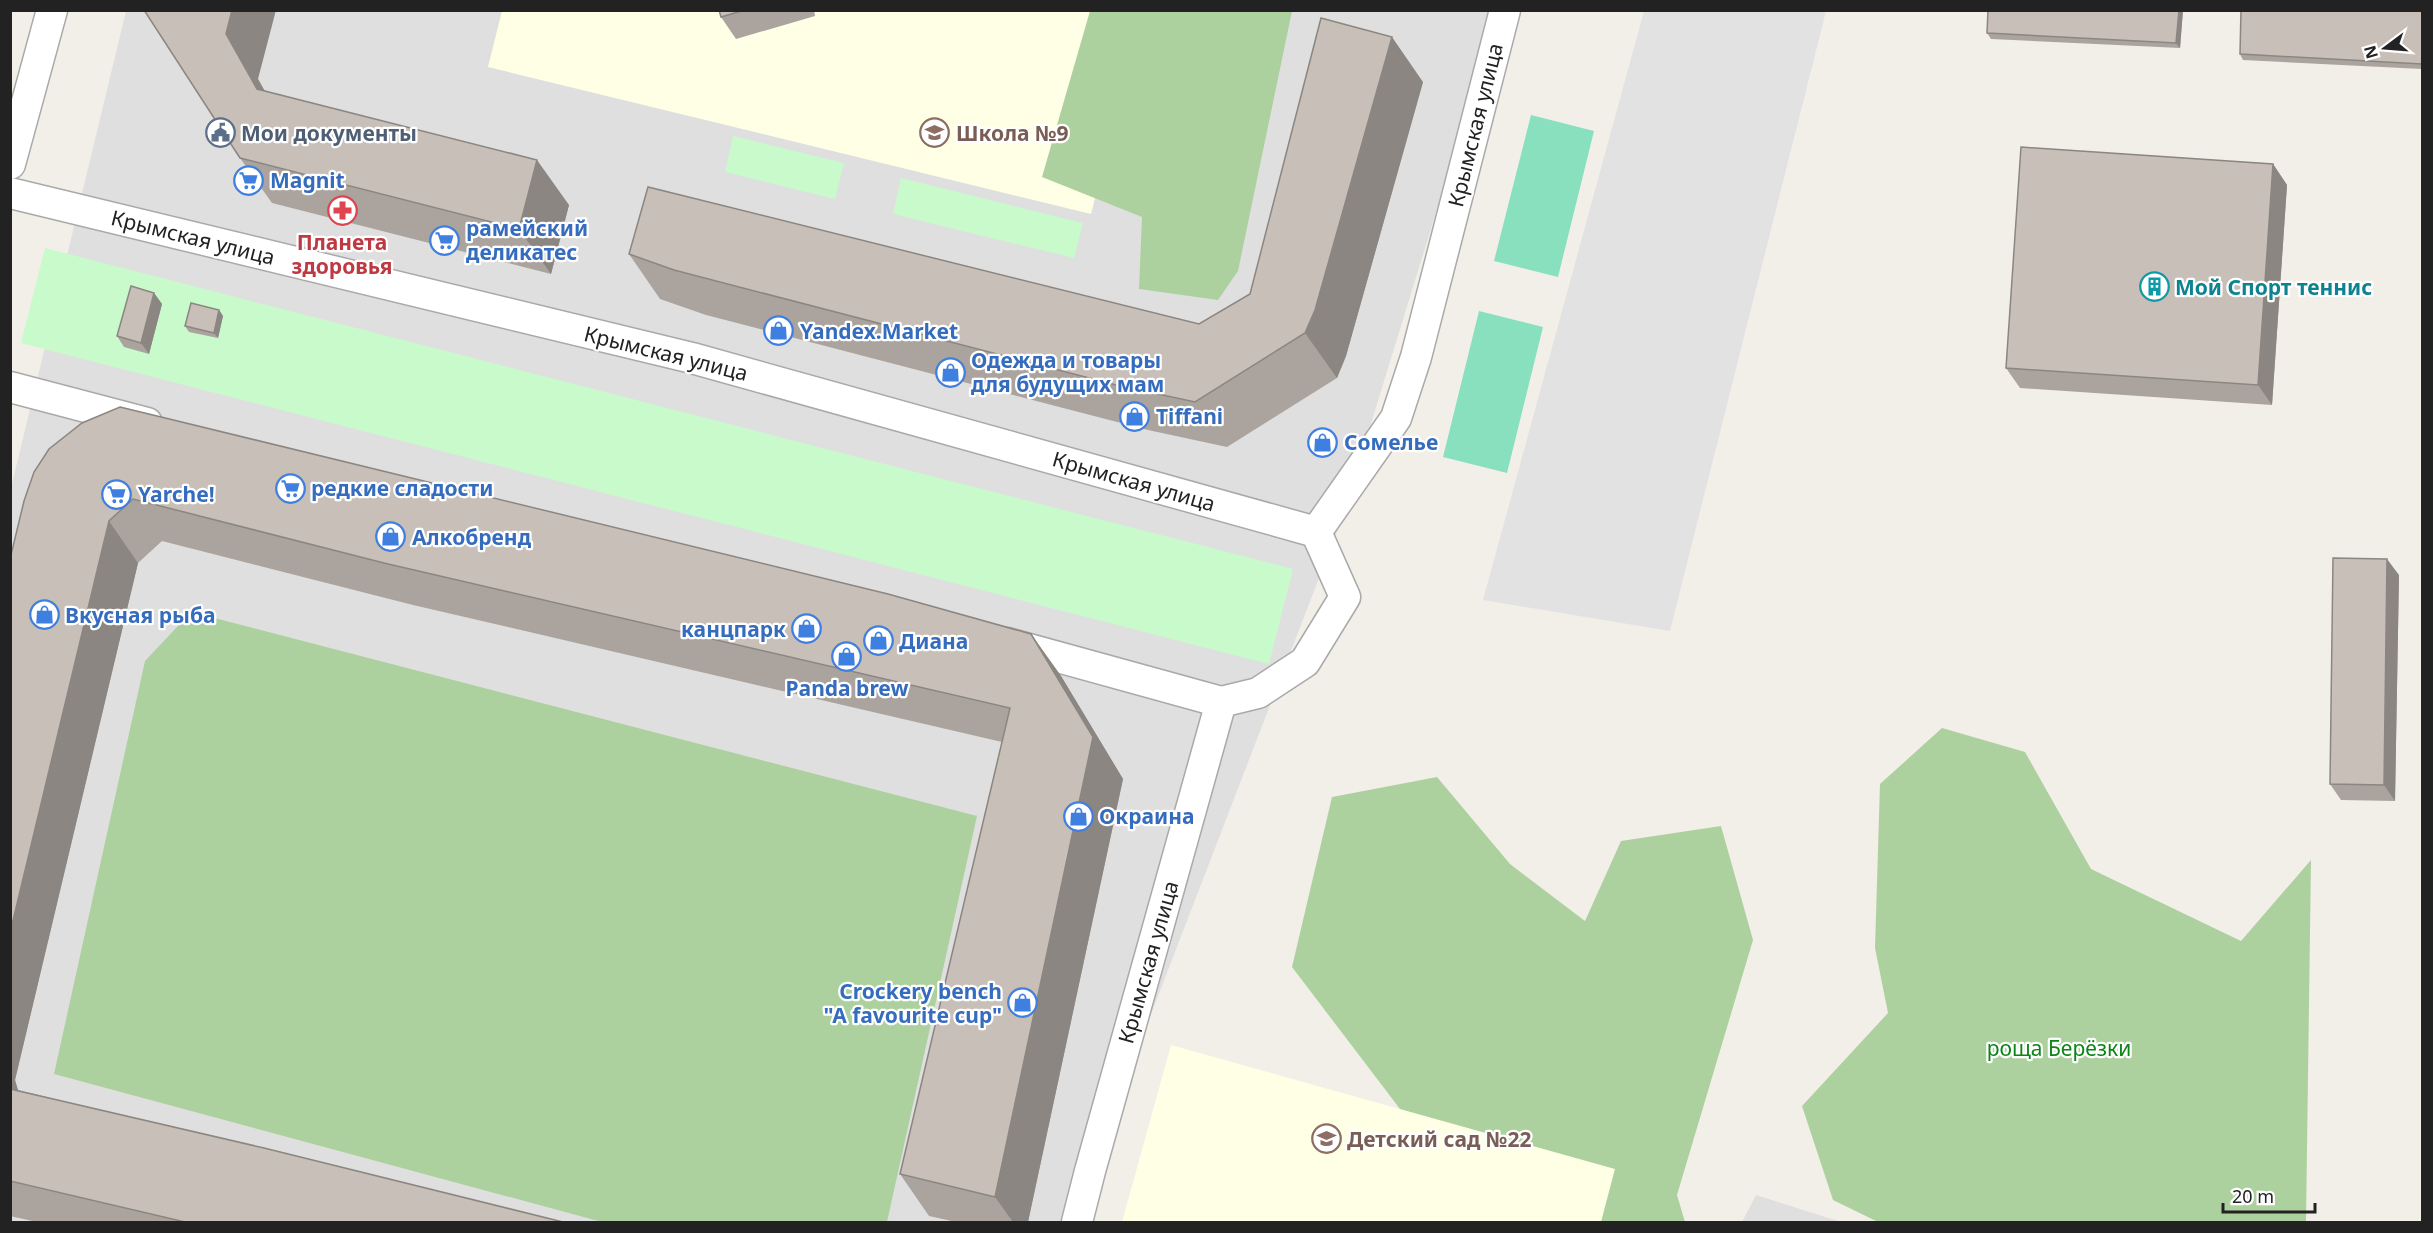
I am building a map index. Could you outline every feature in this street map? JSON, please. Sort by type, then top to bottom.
[{"type":"street","points":[[10,164],[52,10]]},
{"type":"street","name":"Крымская улица","points":[[10,194],[692,358],[1316,532],[1396,418],[1416,357],[1505,10]]},
{"type":"street","points":[[10,387],[173,429]]},
{"type":"street","points":[[982,636],[1221,702],[1258,693],[1305,662],[1345,597],[1316,532]]},
{"type":"street","name":"Крымская улица","points":[[1077,1222],[1221,702]]},
{"type":"shaded area","points":[[126,11],[1498,11],[1341,521],[1071,1222],[11,1222],[11,488]]},
{"type":"shaded area","name":"Школа №9","points":[[502,11],[1141,11],[1091,214],[488,67]]},
{"type":"shaded area","points":[[1644,11],[1826,11],[1670,631],[1483,600]]},
{"type":"shaded area","name":"Детский сад №22","points":[[1171,1045],[1615,1169],[1601,1222],[1122,1222]]},
{"type":"shaded area","points":[[1756,1195],[1841,1222],[1742,1222]]},
{"type":"green space","points":[[1090,11],[1292,11],[1238,271],[1218,300],[1139,289],[1142,217],[1042,177]]},
{"type":"green space","points":[[1531,115],[1594,131],[1558,277],[1494,261]]},
{"type":"green space","points":[[733,136],[844,163],[835,199],[725,172]]},
{"type":"green space","points":[[901,178],[1083,223],[1074,258],[893,214]]},
{"type":"green space","points":[[45,248],[1293,569],[1269,664],[21,343]]},
{"type":"green space","points":[[1479,311],[1543,327],[1507,473],[1443,457]]},
{"type":"green space","points":[[191,612],[977,816],[887,1222],[602,1222],[54,1074],[145,661]]},
{"type":"green space","name":"роща Берёзки","points":[[1942,728],[2025,752],[2091,869],[2241,941],[2311,860],[2306,1222],[1878,1222],[1833,1200],[1802,1106],[1888,1013],[1875,948],[1880,784]]},
{"type":"green space","points":[[1437,777],[1510,864],[1585,921],[1621,841],[1721,826],[1753,940],[1677,1195],[1685,1222],[1601,1222],[1615,1169],[1400,1109],[1292,967],[1332,797]]},
{"type":"building","points":[[144,10],[232,10],[226,34],[257,89],[537,160],[519,229],[240,158]]},
{"type":"building","points":[[719,10],[745,10],[721,17]]},
{"type":"building","points":[[1988,10],[2179,10],[2176,43],[1987,33]]},
{"type":"building","points":[[2241,10],[2422,10],[2422,64],[2240,54]]},
{"type":"building","points":[[1321,18],[1392,37],[1315,310],[1305,333],[1195,402],[1116,385],[674,270],[629,254],[648,187],[1199,324],[1250,294]]},
{"type":"building","name":"Мой Спорт теннис","points":[[2021,147],[2273,164],[2258,385],[2006,368]]},
{"type":"building","points":[[131,286],[154,293],[141,343],[117,336]]},
{"type":"building","points":[[191,303],[219,310],[214,333],[185,326]]},
{"type":"building","points":[[120,407],[888,594],[1031,634],[1093,737],[995,1197],[900,1174],[1010,708],[384,563],[133,499],[109,521],[10,933],[10,559],[24,501],[34,472],[49,449],[82,423]]},
{"type":"building","points":[[2333,558],[2387,559],[2384,785],[2330,784]]},
{"type":"building","points":[[10,1089],[264,1148],[563,1222],[185,1222],[10,1181]]},
{"type":"place","name":"Мои документы","points":[[220,133]]},
{"type":"place","name":"Школа №9","points":[[935,133]]},
{"type":"place","name":"Magnit","points":[[249,180]]},
{"type":"place","name":"Планета здоровья","points":[[342,211]]},
{"type":"place","name":"рамейский деликатес","points":[[445,240]]},
{"type":"place","name":"Мой Спорт теннис","points":[[2154,287]]},
{"type":"place","name":"Yandex.Market","points":[[779,331]]},
{"type":"place","name":"Одежда и товары для будущих мам","points":[[950,372]]},
{"type":"place","name":"Tiffani","points":[[1135,416]]},
{"type":"place","name":"Сомелье","points":[[1323,442]]},
{"type":"place","name":"редкие сладости","points":[[290,488]]},
{"type":"place","name":"Yarche!","points":[[117,494]]},
{"type":"place","name":"Алкобренд","points":[[391,537]]},
{"type":"place","name":"Вкусная рыба","points":[[44,615]]},
{"type":"place","name":"канцпарк","points":[[807,629]]},
{"type":"place","name":"Диана","points":[[878,641]]},
{"type":"place","name":"Panda brew","points":[[847,657]]},
{"type":"place","name":"Окраина","points":[[1078,816]]},
{"type":"place","name":"Crockery bench \"A favourite cup\"","points":[[1023,1003]]},
{"type":"place","name":"Детский сад №22","points":[[1326,1139]]}]
